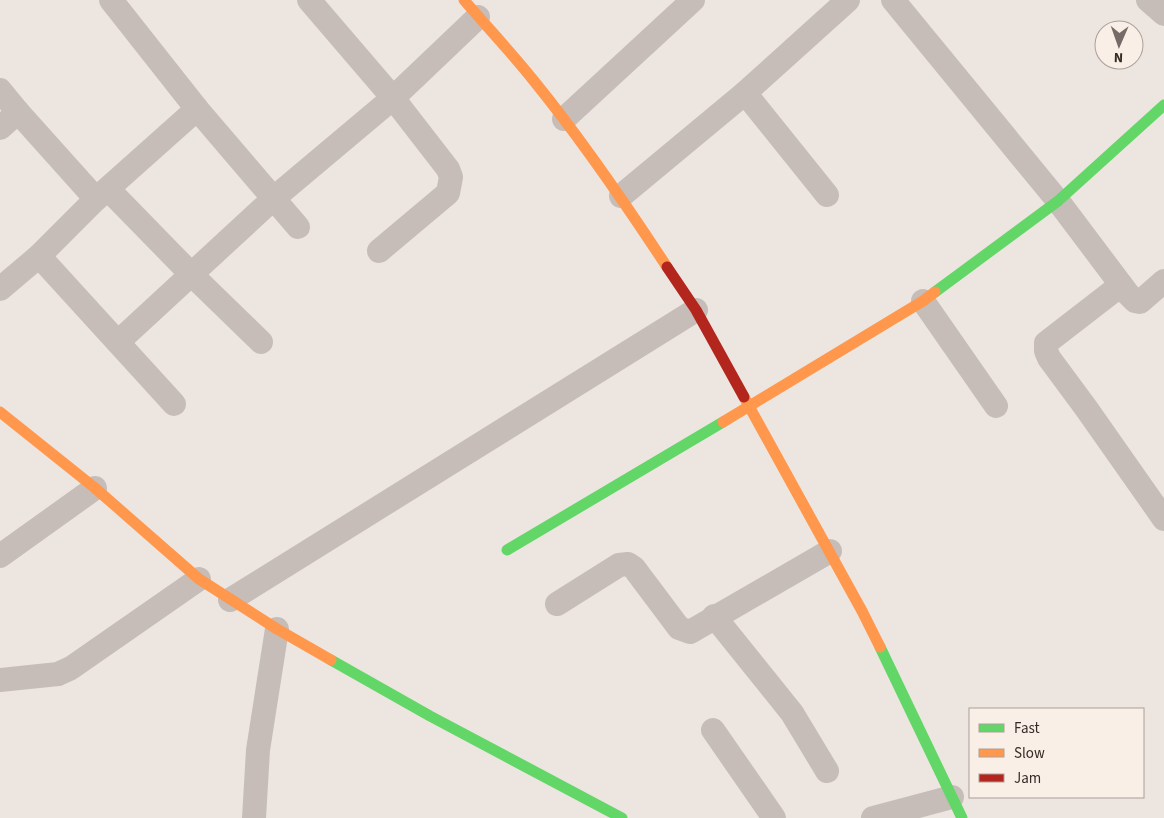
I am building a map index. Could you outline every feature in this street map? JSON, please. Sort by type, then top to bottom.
[{"type":"street","points":[[111,0],[197,109],[298,227]]},
{"type":"street","points":[[309,0],[393,98],[448,169],[451,177],[448,193],[443,199],[379,250]]},
{"type":"street","points":[[564,119],[693,0]]},
{"type":"street","points":[[621,196],[745,93],[848,0]]},
{"type":"street","points":[[893,0],[1058,201],[1121,285],[1137,302],[1146,299],[1164,281]]},
{"type":"street","points":[[1148,0],[1164,14]]},
{"type":"street","points":[[118,342],[274,198],[393,98],[471,8],[533,79],[564,119],[621,196],[696,310],[862,611],[962,818]]},
{"type":"street","points":[[0,90],[18,112],[102,194],[191,274],[261,342]]},
{"type":"street","points":[[745,93],[827,195]]},
{"type":"street","points":[[507,550],[922,301],[1058,201],[1164,105]]},
{"type":"street","points":[[0,289],[39,256],[102,194],[197,109]]},
{"type":"street","points":[[0,128],[18,112]]},
{"type":"street","points":[[39,256],[174,404]]},
{"type":"street","points":[[1121,285],[1046,343],[1046,351],[1049,358],[1164,519]]},
{"type":"street","points":[[922,301],[996,406]]},
{"type":"street","points":[[230,600],[696,310]]},
{"type":"street","points":[[0,412],[95,488],[199,579],[230,600],[277,629],[430,716],[622,818]]},
{"type":"street","points":[[0,556],[95,488]]},
{"type":"street","points":[[557,604],[619,565],[628,564],[634,568],[679,628],[690,632],[714,616],[830,551]]},
{"type":"street","points":[[0,680],[58,674],[71,668],[199,579]]},
{"type":"street","points":[[714,616],[792,713],[827,771]]},
{"type":"street","points":[[254,818],[258,750],[277,629]]},
{"type":"street","points":[[713,730],[774,818]]},
{"type":"street","points":[[873,818],[952,797]]},
{"type":"traffic: fast","points":[[935,292],[1058,201],[1164,105]]},
{"type":"traffic: fast","points":[[507,550],[723,422]]},
{"type":"traffic: fast","points":[[880,647],[962,818]]},
{"type":"traffic: fast","points":[[331,660],[430,716],[622,818]]},
{"type":"traffic: slow","points":[[464,0],[526,71],[569,126],[667,267]]},
{"type":"traffic: slow","points":[[723,422],[935,292]]},
{"type":"traffic: slow","points":[[744,397],[880,647]]},
{"type":"traffic: slow","points":[[0,412],[95,488],[199,579],[277,629],[331,660]]},
{"type":"traffic: jam","points":[[667,267],[696,310],[744,397]]}]
